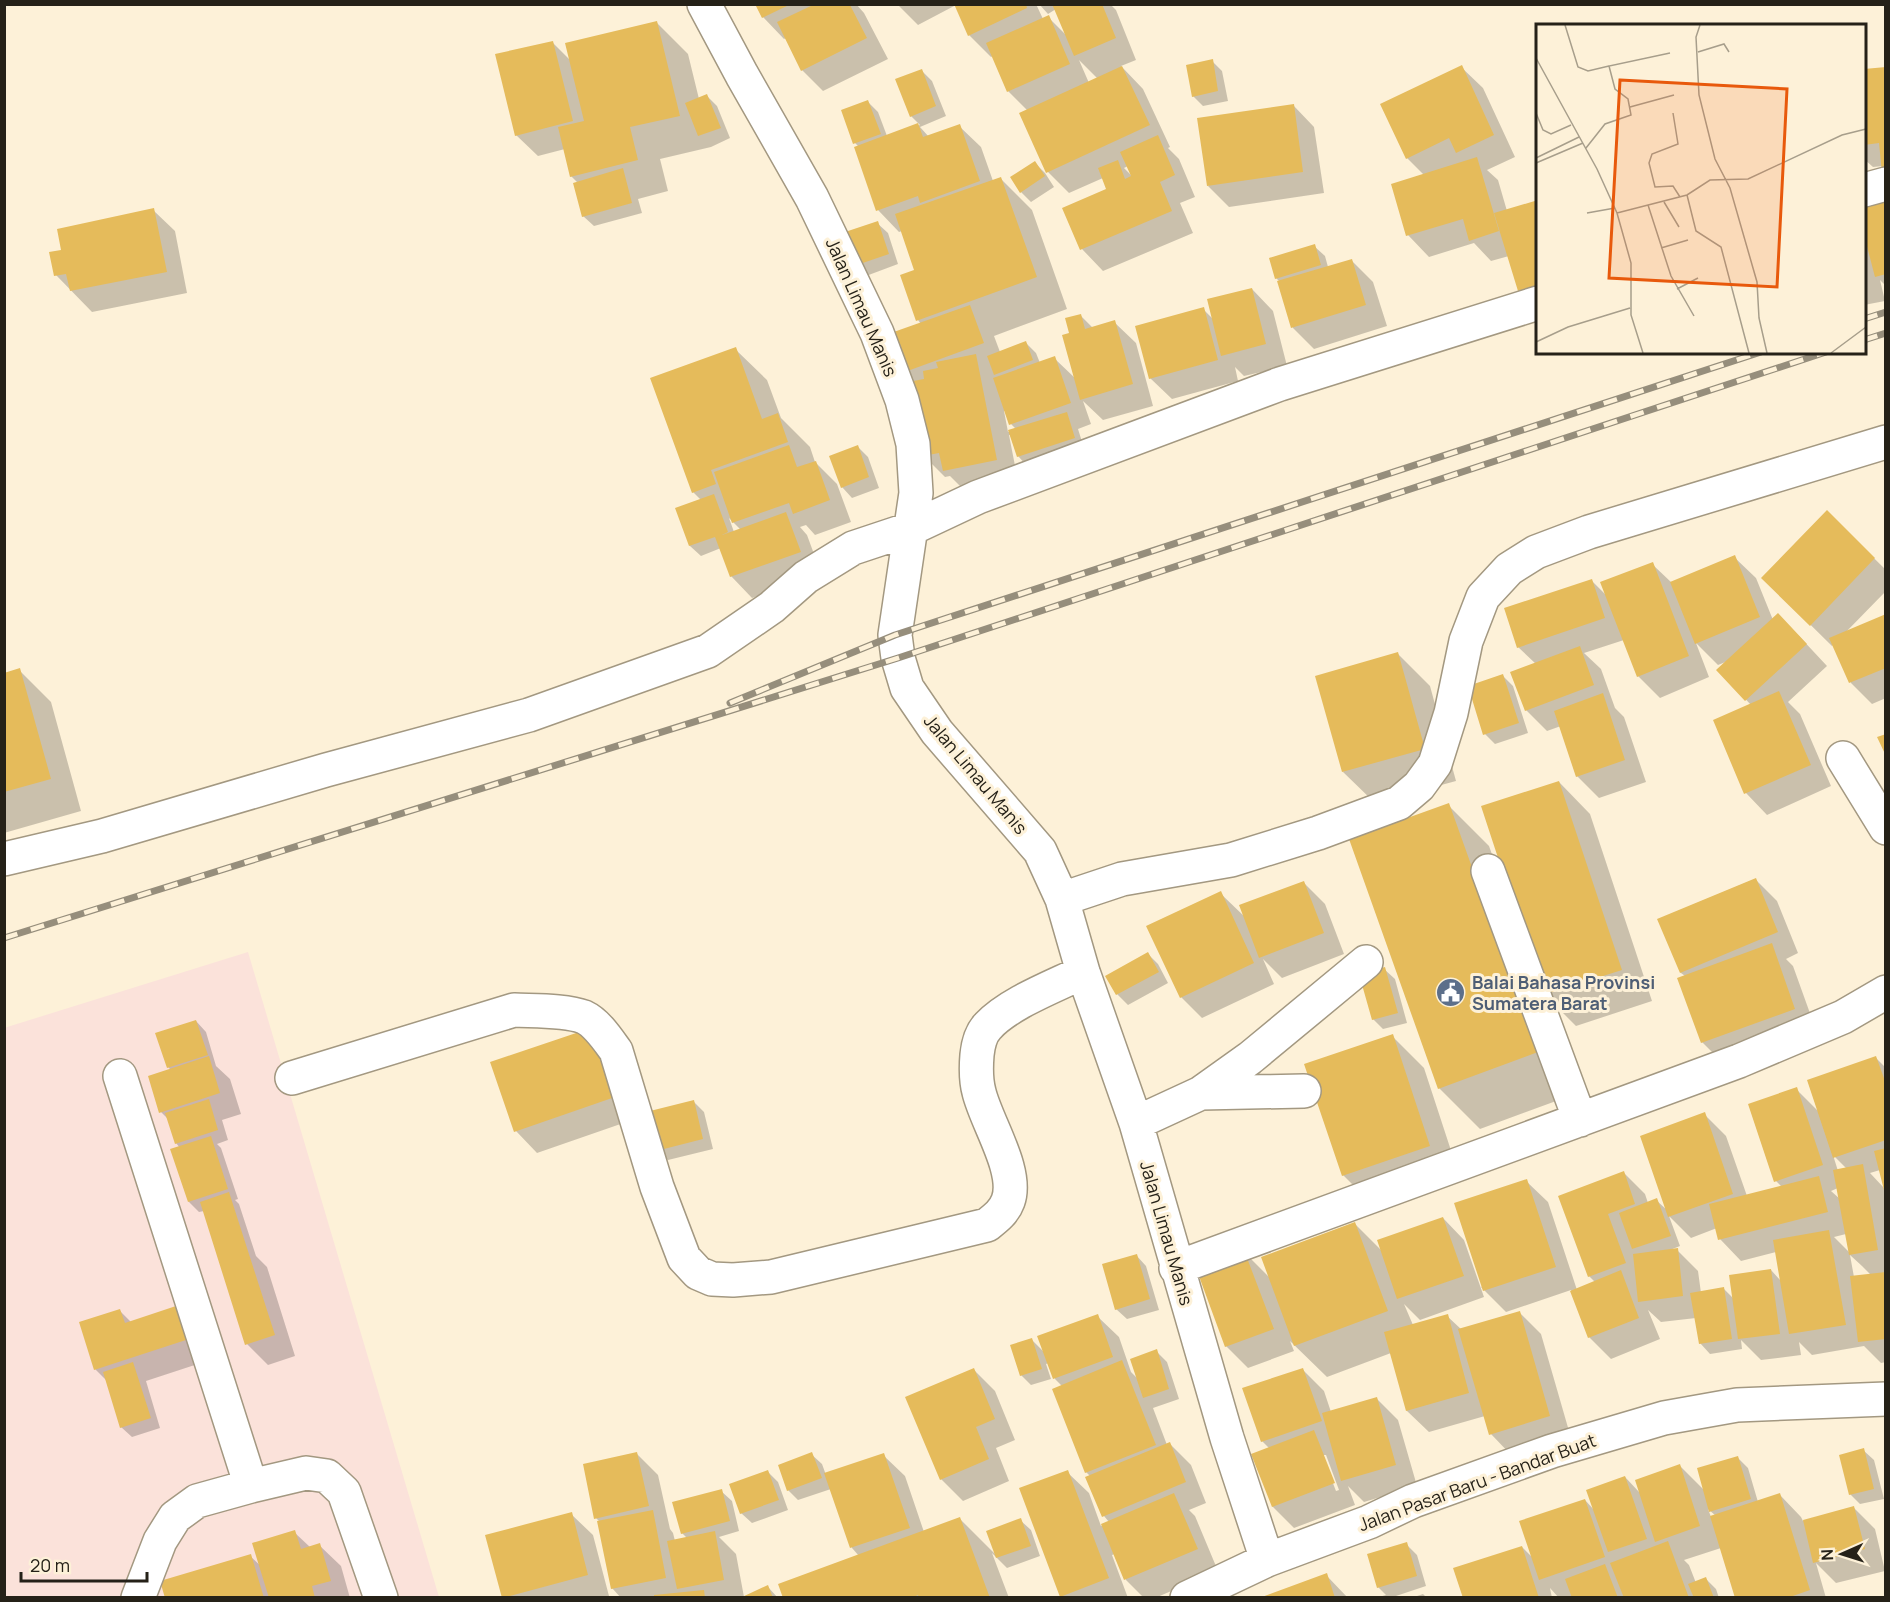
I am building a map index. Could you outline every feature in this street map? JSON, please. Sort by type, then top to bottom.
[{"type":"street","name":"Jalan Limau Manis","points":[[704,4],[812,198],[877,333],[902,400],[913,444],[915,493],[895,634],[898,658],[907,688],[937,732],[1040,851],[1062,898],[1083,972],[1136,1123],[1176,1268],[1227,1438],[1268,1560]]},
{"type":"street","points":[[1866,189],[1886,184]]},
{"type":"street","points":[[4,859],[102,836],[326,770],[529,716],[708,651],[772,607],[806,578],[853,548],[910,529],[978,497],[1280,384],[1536,304]]},
{"type":"street","points":[[1062,898],[1122,879],[1231,860],[1318,833],[1398,803],[1419,786],[1435,764],[1451,713],[1466,641],[1483,597],[1509,569],[1536,552],[1589,532],[1886,442]]},
{"type":"street","points":[[1843,758],[1886,828]]},
{"type":"street","points":[[1488,871],[1580,1120]]},
{"type":"street","points":[[1136,1123],[1201,1093],[1250,1058],[1366,962]]},
{"type":"street","points":[[292,1078],[514,1010],[550,1012],[585,1018],[602,1032],[616,1051],[657,1187],[684,1258],[698,1273],[712,1279],[771,1277],[987,1225],[1001,1214],[1008,1200],[1010,1185],[1007,1169],[978,1091],[976,1064],[979,1040],[987,1027],[1009,1009],[1083,972]]},
{"type":"street","points":[[1176,1268],[1760,1052],[1843,1017],[1886,992]]},
{"type":"street","points":[[120,1076],[251,1486]]},
{"type":"street","points":[[1201,1093],[1304,1091]]},
{"type":"street","name":"Jalan Pasar Baru - Bandar Buat","points":[[1186,1598],[1220,1590],[1268,1560],[1369,1522],[1413,1502],[1552,1451],[1664,1418],[1737,1405],[1886,1399]]},
{"type":"street","points":[[138,1598],[159,1540],[175,1516],[197,1501],[306,1473],[327,1476],[344,1492],[381,1598]]},
{"type":"shaded area","points":[[248,952],[439,1597],[5,1597],[4,1028]]},
{"type":"building","points":[[755,4],[791,4],[762,18]]},
{"type":"building","points":[[954,4],[1026,4],[1027,8],[968,36]]},
{"type":"building","points":[[1052,4],[1102,4],[1116,38],[1074,56]]},
{"type":"building","points":[[813,5],[850,5],[867,38],[801,71],[777,22]]},
{"type":"building","points":[[1049,15],[1070,64],[1007,92],[986,43]]},
{"type":"building","points":[[657,21],[680,116],[630,127],[638,160],[570,177],[558,127],[584,121],[565,43]]},
{"type":"building","points":[[553,41],[573,121],[515,136],[495,54]]},
{"type":"building","points":[[1213,59],[1218,91],[1192,97],[1186,65]]},
{"type":"building","points":[[1462,65],[1494,135],[1456,153],[1449,138],[1406,159],[1380,104]]},
{"type":"building","points":[[1122,66],[1150,125],[1046,173],[1019,113]]},
{"type":"building","points":[[1886,67],[1886,173],[1882,173],[1879,143],[1866,145],[1866,69]]},
{"type":"building","points":[[922,69],[936,106],[910,117],[895,79]]},
{"type":"building","points":[[707,94],[721,128],[698,136],[685,103]]},
{"type":"building","points":[[868,100],[881,134],[853,144],[841,110]]},
{"type":"building","points":[[1294,104],[1303,172],[1207,186],[1197,118]]},
{"type":"building","points":[[918,123],[923,137],[960,124],[980,181],[920,203],[918,196],[876,211],[854,147]]},
{"type":"building","points":[[1158,135],[1175,175],[1160,182],[1172,211],[1080,250],[1062,208],[1106,189],[1098,168],[1118,160],[1125,179],[1131,176],[1120,152]]},
{"type":"building","points":[[1477,157],[1499,231],[1469,241],[1463,219],[1406,236],[1391,184]]},
{"type":"building","points":[[1035,161],[1045,176],[1020,193],[1010,177]]},
{"type":"building","points":[[623,168],[632,203],[582,217],[573,183]]},
{"type":"building","points":[[1001,177],[1037,277],[916,321],[900,275],[914,270],[895,214]]},
{"type":"building","points":[[1886,200],[1886,274],[1875,277],[1866,243],[1866,205]]},
{"type":"building","points":[[1536,201],[1536,286],[1518,291],[1494,213]]},
{"type":"building","points":[[154,208],[167,272],[70,291],[66,274],[54,276],[49,252],[61,250],[57,229]]},
{"type":"building","points":[[878,221],[889,254],[854,266],[842,233]]},
{"type":"building","points":[[1315,244],[1321,265],[1275,279],[1269,258]]},
{"type":"building","points":[[1352,259],[1366,305],[1291,328],[1277,281]]},
{"type":"building","points":[[1252,288],[1266,344],[1221,356],[1207,299]]},
{"type":"building","points":[[970,305],[984,343],[902,373],[888,334]]},
{"type":"building","points":[[1204,307],[1218,360],[1149,379],[1135,326]]},
{"type":"building","points":[[1081,314],[1085,329],[1115,320],[1133,384],[1080,400],[1062,335],[1069,333],[1065,318]]},
{"type":"building","points":[[1026,341],[1033,360],[994,375],[987,356]]},
{"type":"building","points":[[736,347],[762,419],[778,413],[788,442],[711,470],[716,484],[692,493],[650,378]]},
{"type":"building","points":[[976,354],[997,460],[943,471],[939,453],[923,456],[908,382],[924,379],[923,371],[938,368],[936,362]]},
{"type":"building","points":[[1055,356],[1071,403],[1009,425],[993,378]]},
{"type":"building","points":[[1067,412],[1075,438],[1017,457],[1008,430]]},
{"type":"building","points":[[789,445],[797,467],[816,461],[830,500],[793,514],[789,503],[732,523],[714,472]]},
{"type":"building","points":[[858,445],[869,477],[841,488],[829,456]]},
{"type":"building","points":[[714,494],[728,532],[722,535],[786,512],[801,552],[730,577],[715,537],[689,546],[675,508]]},
{"type":"building","points":[[1827,510],[1875,558],[1810,626],[1761,578]]},
{"type":"building","points":[[1735,555],[1760,617],[1695,644],[1670,582]]},
{"type":"building","points":[[1653,562],[1689,656],[1637,677],[1600,582]]},
{"type":"building","points":[[1592,579],[1605,618],[1517,648],[1504,608]]},
{"type":"building","points":[[1778,613],[1807,644],[1745,701],[1716,670]]},
{"type":"building","points":[[1886,614],[1886,668],[1849,683],[1829,638]]},
{"type":"building","points":[[1580,646],[1594,685],[1525,711],[1510,672]]},
{"type":"building","points":[[1398,652],[1425,749],[1342,772],[1315,676]]},
{"type":"building","points":[[20,668],[51,779],[4,792],[4,673]]},
{"type":"building","points":[[1503,674],[1519,723],[1483,735],[1468,686]]},
{"type":"building","points":[[1779,691],[1811,765],[1744,794],[1713,720]]},
{"type":"building","points":[[1603,693],[1625,760],[1576,777],[1554,711]]},
{"type":"building","points":[[1886,734],[1886,756],[1877,737]]},
{"type":"building","points":[[1559,781],[1622,970],[1543,995],[1481,806]]},
{"type":"building","points":[[1449,803],[1538,1052],[1438,1089],[1349,839]]},
{"type":"building","points":[[1756,878],[1778,932],[1680,973],[1657,919]]},
{"type":"building","points":[[1304,881],[1324,933],[1259,958],[1239,905]]},
{"type":"building","points":[[1221,891],[1254,963],[1180,998],[1146,926]]},
{"type":"building","points":[[1772,943],[1795,1009],[1701,1043],[1677,978]]},
{"type":"building","points":[[1148,952],[1159,972],[1116,995],[1105,976]]},
{"type":"building","points":[[1385,967],[1398,1013],[1372,1020],[1359,974]]},
{"type":"building","points":[[196,1020],[208,1055],[167,1068],[155,1033]]},
{"type":"building","points":[[591,1028],[615,1097],[514,1132],[490,1062]]},
{"type":"building","points":[[1393,1034],[1430,1146],[1342,1176],[1304,1064]]},
{"type":"building","points":[[209,1056],[220,1093],[159,1113],[148,1076]]},
{"type":"building","points":[[1876,1056],[1886,1084],[1886,1140],[1833,1158],[1807,1080]]},
{"type":"building","points":[[1797,1087],[1823,1165],[1774,1182],[1748,1104]]},
{"type":"building","points":[[209,1099],[218,1130],[175,1144],[165,1113]]},
{"type":"building","points":[[694,1100],[703,1139],[656,1151],[646,1112]]},
{"type":"building","points":[[1705,1112],[1733,1194],[1668,1217],[1640,1136]]},
{"type":"building","points":[[211,1136],[228,1189],[188,1202],[170,1149]]},
{"type":"building","points":[[1886,1148],[1886,1194],[1885,1194],[1874,1151]]},
{"type":"building","points":[[1863,1164],[1878,1250],[1849,1255],[1833,1170]]},
{"type":"building","points":[[1624,1171],[1635,1204],[1608,1214],[1626,1263],[1588,1277],[1558,1196]]},
{"type":"building","points":[[1819,1176],[1828,1212],[1718,1240],[1709,1204]]},
{"type":"building","points":[[1527,1179],[1556,1267],[1483,1291],[1454,1203]]},
{"type":"building","points":[[229,1192],[275,1335],[245,1345],[200,1202]]},
{"type":"building","points":[[1657,1198],[1671,1236],[1632,1249],[1619,1213]]},
{"type":"building","points":[[1443,1217],[1464,1276],[1397,1299],[1377,1240]]},
{"type":"building","points":[[1355,1222],[1388,1311],[1294,1346],[1261,1257]]},
{"type":"building","points":[[1829,1230],[1846,1325],[1789,1334],[1773,1240]]},
{"type":"building","points":[[1678,1248],[1683,1296],[1638,1302],[1633,1254]]},
{"type":"building","points":[[1244,1250],[1274,1329],[1225,1347],[1196,1268]]},
{"type":"building","points":[[1137,1254],[1150,1299],[1115,1310],[1102,1264]]},
{"type":"building","points":[[1771,1269],[1780,1334],[1738,1339],[1729,1275]]},
{"type":"building","points":[[1621,1270],[1639,1318],[1588,1338],[1570,1291]]},
{"type":"building","points":[[1886,1272],[1886,1339],[1858,1342],[1850,1276]]},
{"type":"building","points":[[1724,1287],[1732,1339],[1699,1344],[1690,1293]]},
{"type":"building","points":[[179,1305],[189,1339],[94,1370],[79,1322],[120,1309],[125,1323]]},
{"type":"building","points":[[1520,1311],[1550,1416],[1489,1435],[1458,1329]]},
{"type":"building","points":[[1098,1314],[1113,1357],[1053,1379],[1037,1336]]},
{"type":"building","points":[[1448,1314],[1469,1393],[1406,1411],[1384,1332]]},
{"type":"building","points":[[1032,1338],[1042,1369],[1020,1376],[1010,1345]]},
{"type":"building","points":[[1157,1349],[1169,1389],[1143,1398],[1130,1359]]},
{"type":"building","points":[[1122,1360],[1156,1445],[1085,1473],[1052,1389]]},
{"type":"building","points":[[133,1362],[151,1418],[120,1428],[103,1372]]},
{"type":"building","points":[[974,1368],[995,1419],[976,1427],[989,1459],[940,1480],[905,1397]]},
{"type":"building","points":[[1303,1368],[1322,1421],[1261,1442],[1242,1388]]},
{"type":"building","points":[[1377,1397],[1396,1465],[1341,1481],[1322,1413]]},
{"type":"building","points":[[1314,1430],[1335,1483],[1272,1507],[1251,1454]]},
{"type":"building","points":[[1170,1442],[1186,1482],[1102,1517],[1085,1477]]},
{"type":"building","points":[[1864,1448],[1874,1489],[1849,1495],[1839,1455]]},
{"type":"building","points":[[637,1452],[649,1506],[594,1519],[583,1464]]},
{"type":"building","points":[[812,1452],[822,1478],[787,1491],[778,1465]]},
{"type":"building","points":[[884,1453],[910,1528],[850,1548],[824,1473]]},
{"type":"building","points":[[1738,1456],[1751,1499],[1709,1512],[1697,1468]]},
{"type":"building","points":[[1680,1464],[1700,1526],[1655,1542],[1635,1480]]},
{"type":"building","points":[[768,1470],[779,1500],[740,1514],[729,1484]]},
{"type":"building","points":[[1068,1470],[1109,1578],[1060,1597],[1019,1488]]},
{"type":"building","points":[[1625,1476],[1647,1539],[1608,1552],[1586,1490]]},
{"type":"building","points":[[722,1489],[730,1521],[681,1534],[672,1502]]},
{"type":"building","points":[[1174,1493],[1198,1549],[1124,1580],[1101,1524]]},
{"type":"building","points":[[1780,1493],[1810,1590],[1787,1598],[1735,1598],[1710,1516]]},
{"type":"building","points":[[1585,1499],[1605,1557],[1539,1580],[1519,1521]]},
{"type":"building","points":[[1854,1506],[1865,1549],[1813,1563],[1803,1520]]},
{"type":"building","points":[[653,1510],[666,1578],[611,1589],[597,1521]]},
{"type":"building","points":[[572,1512],[588,1575],[502,1598],[485,1535]]},
{"type":"building","points":[[960,1517],[990,1598],[919,1598],[918,1595],[911,1598],[783,1598],[778,1584]]},
{"type":"building","points":[[1021,1518],[1031,1546],[996,1558],[986,1531]]},
{"type":"building","points":[[295,1530],[301,1549],[320,1543],[331,1581],[312,1586],[315,1598],[269,1598],[252,1543]]},
{"type":"building","points":[[715,1531],[724,1580],[677,1589],[667,1541]]},
{"type":"building","points":[[1668,1541],[1689,1598],[1624,1598],[1610,1563]]},
{"type":"building","points":[[1407,1542],[1417,1576],[1377,1588],[1367,1554]]},
{"type":"building","points":[[1522,1546],[1539,1598],[1463,1598],[1453,1568]]},
{"type":"building","points":[[251,1554],[264,1598],[165,1598],[160,1581]]},
{"type":"building","points":[[1605,1564],[1618,1598],[1572,1598],[1565,1579]]},
{"type":"building","points":[[1327,1573],[1335,1598],[1262,1598],[1262,1597]]},
{"type":"building","points":[[1706,1577],[1714,1598],[1694,1598],[1688,1584]]},
{"type":"building","points":[[768,1585],[773,1598],[740,1598]]},
{"type":"building","points":[[704,1590],[705,1598],[654,1598],[654,1595]]},
{"type":"railway","points":[[1866,318],[1886,312]]},
{"type":"railway","points":[[1866,339],[1886,333]]},
{"type":"railway","points":[[730,703],[895,635],[1755,354]]},
{"type":"railway","points":[[4,938],[898,658],[1820,354]]},
{"type":"place","name":"Balai Bahasa Provinsi Sumatera Barat","points":[[1451,992]]}]
